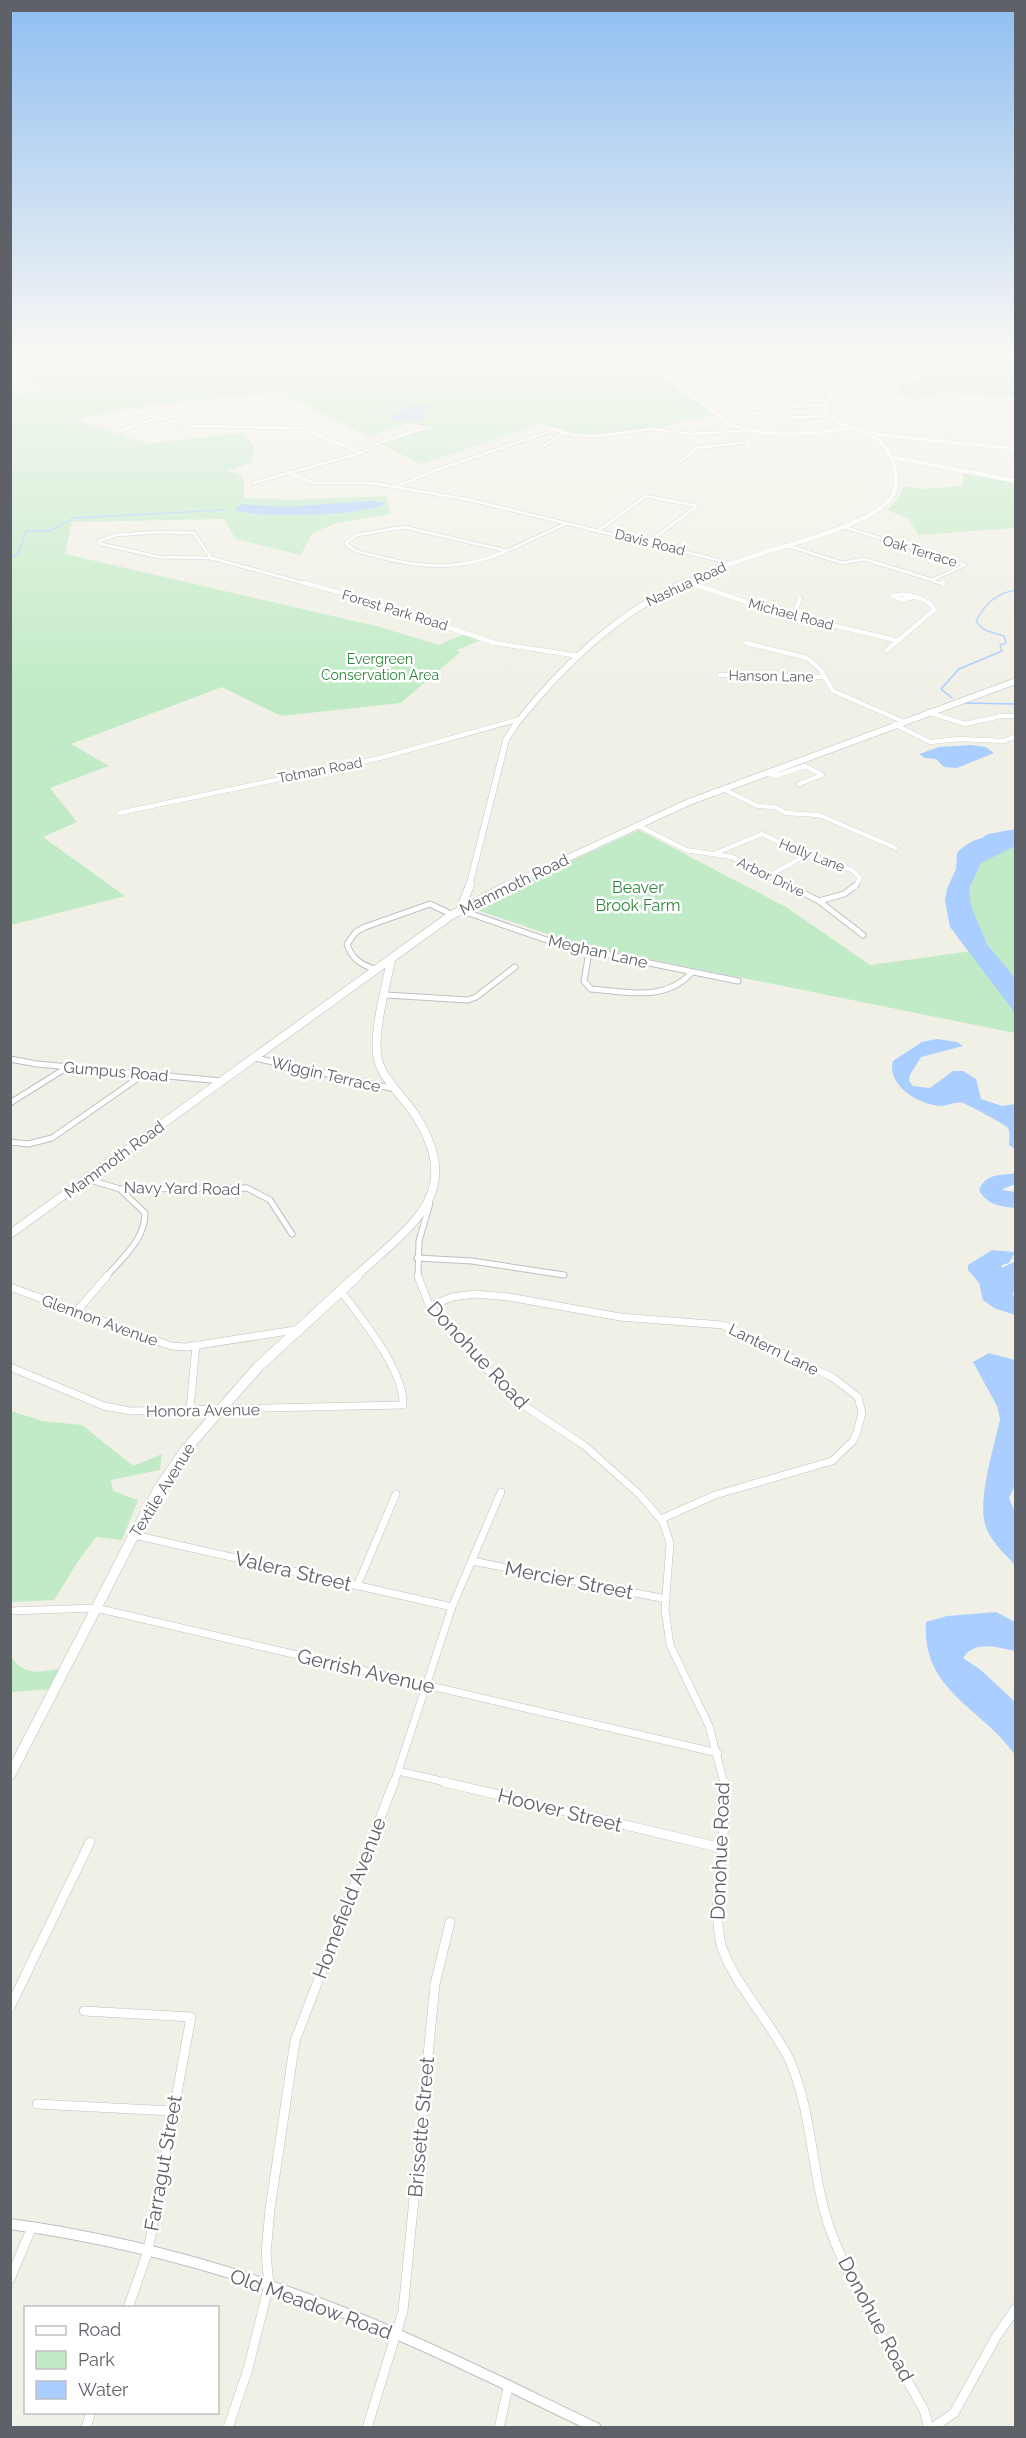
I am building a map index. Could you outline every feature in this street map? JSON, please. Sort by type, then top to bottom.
[{"type":"main road","name":"Nashua Road","points":[[456,912],[468,892],[506,740],[520,719],[579,656],[623,617],[658,595],[730,563],[870,514],[893,496],[897,484],[893,465]]},
{"type":"main road","points":[[931,465],[1016,481]]},
{"type":"main road","name":"Mammoth Road","points":[[10,1234],[456,912],[484,896],[637,825],[723,789],[902,721],[1016,681]]},
{"type":"main road","points":[[391,960],[380,1026],[378,1057],[382,1068],[422,1124],[435,1153],[436,1182],[430,1203]]},
{"type":"main road","points":[[366,978],[388,977]]},
{"type":"main road","name":"Textile Avenue","points":[[10,1775],[168,1474],[220,1408],[258,1367],[416,1221],[430,1203]]},
{"type":"street","points":[[253,483],[315,465]]},
{"type":"street","points":[[398,487],[451,465]]},
{"type":"street","name":"Davis Road","points":[[287,472],[314,483],[372,483],[398,487],[568,522],[730,563]]},
{"type":"street","points":[[599,530],[646,496],[697,506],[649,542]]},
{"type":"street","points":[[508,550],[406,527],[357,535],[346,543],[355,550],[429,569],[473,562],[508,550],[565,526],[568,522]]},
{"type":"street","name":"Oak Terrace","points":[[841,526],[965,565],[932,580]]},
{"type":"street","name":"Forest Park Road","points":[[211,558],[196,534],[190,532],[107,535],[99,540],[100,544],[146,555],[211,558],[377,603],[495,643],[579,656]]},
{"type":"street","name":"Oak Terrace","points":[[786,544],[842,563],[864,558],[944,584]]},
{"type":"street","name":"Michael Road","points":[[686,582],[793,616],[899,641]]},
{"type":"street","points":[[887,651],[935,609],[930,604],[913,597]]},
{"type":"street","points":[[793,616],[800,599]]},
{"type":"street","points":[[746,643],[807,658],[820,669],[822,678],[833,691],[902,721]]},
{"type":"street","name":"Hanson Lane","points":[[720,675],[822,678]]},
{"type":"street","points":[[927,712],[950,721],[965,723],[977,723],[999,715],[1016,716]]},
{"type":"street","name":"Totman Road","points":[[119,813],[285,776],[365,761],[520,719]]},
{"type":"street","points":[[894,724],[930,742],[960,739],[1004,741],[1016,736]]},
{"type":"street","points":[[766,773],[775,776],[805,766],[822,775],[800,784]]},
{"type":"street","points":[[723,789],[758,806],[775,807],[786,813],[819,815],[896,848]]},
{"type":"street","name":"Arbor Drive","points":[[637,825],[686,850],[732,857],[819,901],[863,935]]},
{"type":"street","name":"Holly Lane","points":[[716,853],[758,834],[806,855],[852,870],[860,878],[857,885],[841,895],[819,901]]},
{"type":"street","points":[[770,876],[806,855]]},
{"type":"street","name":"Meghan Lane","points":[[376,970],[353,960],[347,944],[356,932],[430,904],[561,945],[738,981]]},
{"type":"street","points":[[589,952],[584,981],[591,989],[650,993],[663,991],[683,982],[692,972]]},
{"type":"street","points":[[386,995],[468,1000],[476,997],[515,967]]},
{"type":"street","name":"Wiggin Terrace","points":[[255,1058],[397,1089]]},
{"type":"street","name":"Gumpus Road","points":[[10,1059],[67,1067],[222,1081]]},
{"type":"street","points":[[10,1102],[67,1067]]},
{"type":"street","points":[[10,1142],[28,1144],[52,1138],[145,1074]]},
{"type":"street","name":"Navy Yard Road","points":[[87,1179],[120,1189],[247,1188],[270,1200],[292,1234]]},
{"type":"street","points":[[76,1312],[141,1236],[145,1224],[145,1213],[120,1189]]},
{"type":"street","name":"Donohue Road","points":[[430,1203],[417,1258],[420,1287],[430,1306],[514,1399],[585,1446],[629,1485],[661,1519],[670,1543],[666,1599],[666,1627],[670,1645],[718,1754],[726,1803],[716,1908],[720,1942],[729,1963],[776,2033],[790,2062],[801,2096],[822,2200],[835,2242],[869,2312],[924,2410],[931,2427]]},
{"type":"street","points":[[417,1258],[444,1257],[488,1262],[564,1275]]},
{"type":"street","name":"Glennon Avenue","points":[[10,1287],[158,1343],[186,1347],[298,1330]]},
{"type":"street","name":"Honora Avenue","points":[[10,1368],[115,1409],[130,1411],[404,1405],[405,1393],[373,1333],[341,1291]]},
{"type":"street","name":"Lantern Lane","points":[[430,1306],[460,1295],[484,1294],[620,1317],[723,1325],[832,1377],[858,1397],[862,1413],[857,1432],[853,1441],[832,1461],[715,1495],[661,1519]]},
{"type":"street","points":[[190,1409],[196,1345]]},
{"type":"street","name":"Homefield Avenue","points":[[228,2427],[248,2369],[269,2285],[266,2253],[268,2231],[295,2041],[398,1771],[452,1607],[501,1492]]},
{"type":"street","points":[[357,1586],[396,1494]]},
{"type":"street","name":"Valera Street","points":[[134,1535],[452,1607]]},
{"type":"street","name":"Mercier Street","points":[[472,1561],[666,1599]]},
{"type":"street","name":"Gerrish Avenue","points":[[10,1611],[96,1608],[718,1754]]},
{"type":"street","name":"Hoover Street","points":[[398,1771],[722,1848]]},
{"type":"street","points":[[10,2007],[90,1842]]},
{"type":"street","name":"Brissette Street","points":[[367,2427],[394,2333],[403,2311],[435,1984],[450,1922]]},
{"type":"street","name":"Farragut Street","points":[[84,2011],[191,2017],[148,2251],[128,2306]]},
{"type":"street","points":[[37,2104],[172,2111]]},
{"type":"street","name":"Old Meadow Road","points":[[10,2224],[148,2251],[269,2285],[394,2333],[596,2427]]},
{"type":"street","points":[[10,2279],[32,2227]]},
{"type":"street","points":[[931,2427],[954,2413],[1016,2308]]},
{"type":"street","points":[[499,2427],[508,2388]]},
{"type":"green space","name":"Evergreen Conservation Area","points":[[11,465],[246,465],[227,471],[241,475],[244,482],[244,498],[293,500],[386,496],[390,514],[337,523],[312,533],[301,555],[236,539],[224,519],[72,522],[65,554],[380,627],[439,645],[464,634],[481,640],[457,650],[460,652],[401,703],[281,716],[222,687],[71,744],[109,766],[50,788],[77,822],[43,837],[125,896],[11,925]]},
{"type":"green space","points":[[964,472],[1015,482],[1015,528],[919,535],[908,518],[887,510],[898,499],[904,486],[922,489],[962,486]]},
{"type":"green space","name":"Beaver Brook Farm","points":[[639,830],[786,907],[870,965],[987,949],[1015,995],[1015,1033],[580,945],[474,909],[490,898]]},
{"type":"green space","points":[[1015,835],[1015,981],[965,913],[963,882],[982,846]]},
{"type":"green space","points":[[11,1411],[42,1421],[82,1425],[133,1466],[162,1454],[160,1470],[111,1480],[113,1491],[138,1500],[122,1540],[96,1537],[54,1600],[11,1602]]},
{"type":"green space","points":[[10,1656],[21,1667],[32,1672],[59,1669],[52,1689],[11,1692]]},
{"type":"water","points":[[369,501],[386,503],[358,511],[312,515],[264,515],[235,510],[241,504],[284,507]]},
{"type":"water","points":[[971,745],[986,747],[994,753],[957,768],[944,767],[936,759],[925,758],[919,754],[939,747]]},
{"type":"water","points":[[1015,833],[1015,846],[981,863],[969,889],[971,906],[987,944],[1015,978],[1015,1017],[1012,1009],[950,927],[945,901],[947,889],[956,869],[957,853],[963,847],[991,836]]},
{"type":"water","points":[[937,1039],[957,1042],[963,1046],[921,1057],[909,1081],[913,1086],[930,1088],[953,1071],[963,1071],[976,1079],[981,1099],[1002,1106],[1015,1104],[1015,1149],[1009,1145],[1007,1127],[986,1115],[963,1103],[941,1106],[923,1102],[899,1086],[892,1070],[893,1061],[922,1042]]},
{"type":"water","points":[[1015,1173],[1015,1184],[1003,1189],[1002,1195],[1015,1198],[1015,1208],[990,1202],[979,1190],[989,1178]]},
{"type":"water","points":[[992,1250],[1015,1252],[1009,1263],[1002,1265],[1001,1271],[1015,1270],[1015,1287],[1012,1296],[1015,1300],[1015,1315],[994,1308],[983,1300],[979,1283],[968,1270],[968,1265]]},
{"type":"water","points":[[989,1353],[1015,1360],[1016,1483],[1009,1498],[1015,1512],[1015,1565],[990,1536],[983,1513],[985,1487],[1000,1419],[997,1406],[973,1362]]},
{"type":"water","points":[[996,1612],[1015,1622],[1015,1651],[987,1646],[968,1652],[963,1658],[981,1670],[1015,1702],[1015,1755],[1002,1739],[944,1682],[933,1665],[927,1646],[926,1622],[947,1616]]},
{"type":"waterway","points":[[10,558],[19,553],[26,531],[50,531],[74,518],[224,510]]},
{"type":"waterway","points":[[952,698],[941,689],[959,669],[1002,651],[1000,645],[1006,643],[1004,636],[985,630],[976,622],[991,600],[1016,590]]},
{"type":"waterway","points":[[963,703],[1016,704]]},
{"type":"waterway","points":[[988,837],[1016,832]]},
{"type":"waterway","points":[[1016,1178],[995,1182],[996,1193],[1016,1196]]},
{"type":"waterway","points":[[1016,1265],[990,1279],[988,1284],[996,1294],[1016,1301]]}]
